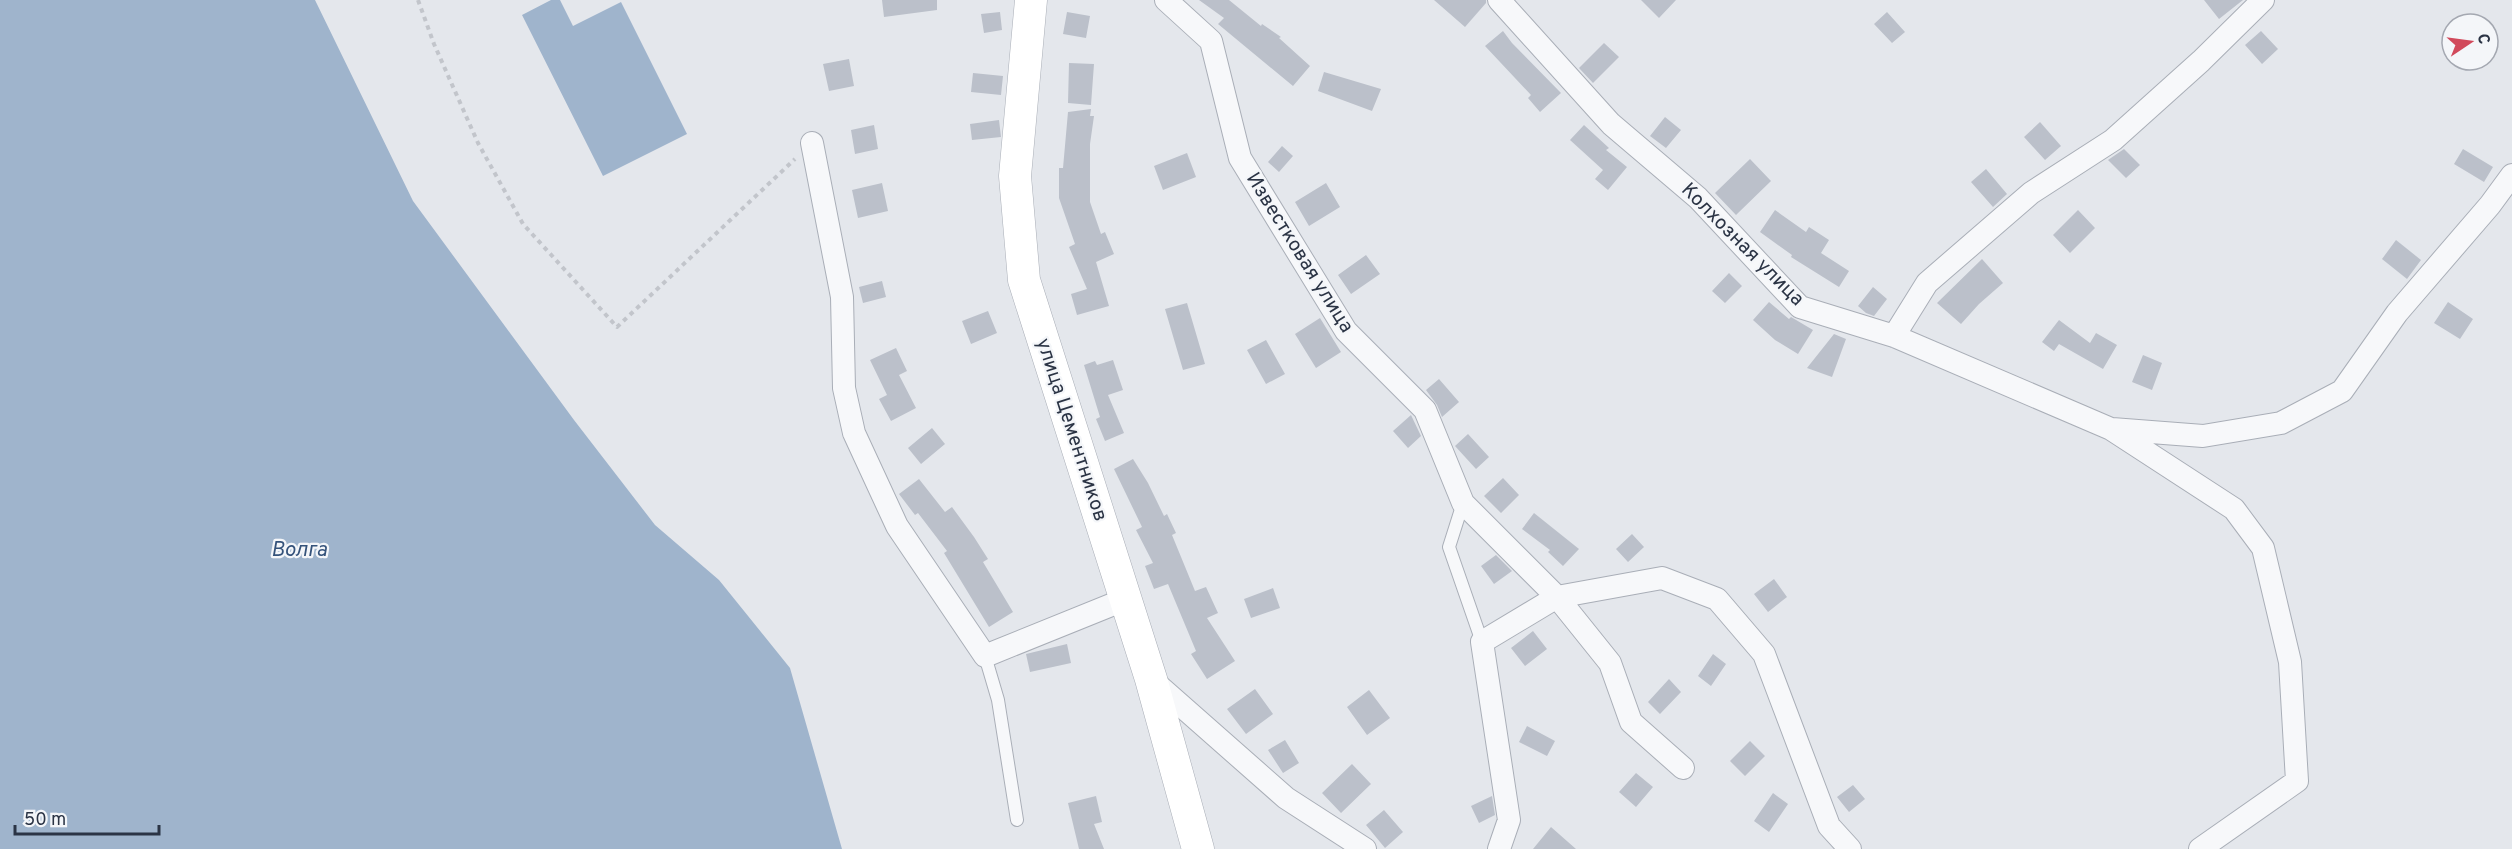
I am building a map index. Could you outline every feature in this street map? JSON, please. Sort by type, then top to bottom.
[{"type":"street","name":"улица Цементников","points":[[1031,0],[1015,176],[1024,280],[1151,679],[1198,849]]},
{"type":"street","name":"Известковая улица","points":[[1166,0],[1212,41],[1240,158],[1346,331],[1425,410],[1463,503],[1557,597],[1610,663],[1631,722],[1683,768]]},
{"type":"street","name":"Колхозная улица","points":[[1499,0],[1611,124],[1698,198],[1800,307],[1894,336],[2110,429]]},
{"type":"street","points":[[1894,336],[1927,283],[2031,193],[2113,140],[2201,61],[2264,0]]},
{"type":"street","points":[[812,143],[842,297],[844,388],[854,433],[897,526],[985,656],[1126,599]]},
{"type":"street","points":[[2110,429],[2203,436],[2281,423],[2342,391],[2397,313],[2490,205],[2512,175]]},
{"type":"street","points":[[2110,429],[2234,509],[2263,548],[2290,662],[2297,781],[2200,849]]},
{"type":"street","points":[[1499,849],[1509,820],[1482,642],[1557,597],[1662,578],[1717,599],[1764,654],[1829,826],[1850,849]]},
{"type":"street","points":[[1151,679],[1286,798],[1365,849]]},
{"type":"lane","points":[[1463,503],[1449,547],[1482,642]]},
{"type":"lane","points":[[985,656],[998,700],[1017,820]]},
{"type":"path","points":[[418,0],[434,44],[478,143],[523,224],[617,327],[812,143]]},
{"type":"water","name":"Волга","points":[[0,0],[315,0],[413,201],[574,420],[655,525],[719,580],[790,668],[842,849],[0,849]]},
{"type":"water","points":[[551,0],[560,0],[573,26],[621,2],[687,134],[603,176],[522,15]]},
{"type":"building","points":[[882,0],[937,0],[937,10],[884,17]]},
{"type":"building","points":[[1199,0],[1229,0],[1261,26],[1262,24],[1281,37],[1279,38],[1310,66],[1293,86],[1218,24],[1224,18]]},
{"type":"building","points":[[1434,0],[1486,0],[1486,3],[1465,27]]},
{"type":"building","points":[[1641,0],[1676,0],[1659,18]]},
{"type":"building","points":[[2204,0],[2243,0],[2219,19]]},
{"type":"building","points":[[1000,12],[1002,30],[984,33],[981,14]]},
{"type":"building","points":[[1067,12],[1090,16],[1086,38],[1063,34]]},
{"type":"building","points":[[1887,12],[1905,32],[1892,43],[1874,24]]},
{"type":"building","points":[[1503,31],[1561,93],[1540,112],[1528,98],[1531,95],[1485,46]]},
{"type":"building","points":[[2261,31],[2278,49],[2262,64],[2245,45]]},
{"type":"building","points":[[1604,43],[1619,57],[1593,83],[1579,68]]},
{"type":"building","points":[[849,59],[854,86],[829,91],[823,64]]},
{"type":"building","points":[[1069,63],[1094,64],[1091,105],[1068,103]]},
{"type":"building","points":[[1324,72],[1381,89],[1372,111],[1318,91]]},
{"type":"building","points":[[973,73],[1003,76],[1001,95],[971,92]]},
{"type":"building","points":[[1091,109],[1090,116],[1094,116],[1090,144],[1090,202],[1101,234],[1105,232],[1114,254],[1096,262],[1109,306],[1077,315],[1071,294],[1087,289],[1069,247],[1075,244],[1059,198],[1059,168],[1063,168],[1068,112]]},
{"type":"building","points":[[1665,117],[1681,130],[1666,148],[1650,136]]},
{"type":"building","points":[[999,120],[1001,137],[972,140],[970,124]]},
{"type":"building","points":[[2040,122],[2061,146],[2045,160],[2024,137]]},
{"type":"building","points":[[874,125],[878,149],[855,154],[851,130]]},
{"type":"building","points":[[1584,125],[1609,148],[1606,150],[1627,167],[1608,190],[1595,179],[1603,170],[1570,140]]},
{"type":"building","points":[[1282,146],[1293,156],[1279,172],[1268,162]]},
{"type":"building","points":[[2124,149],[2140,165],[2126,178],[2108,160]]},
{"type":"building","points":[[2463,149],[2493,167],[2484,182],[2454,164]]},
{"type":"building","points":[[1187,153],[1196,177],[1163,190],[1154,166]]},
{"type":"building","points":[[1750,159],[1771,181],[1736,215],[1715,193]]},
{"type":"building","points":[[1986,169],[2007,194],[1993,207],[1971,182]]},
{"type":"building","points":[[882,183],[888,211],[858,218],[852,190]]},
{"type":"building","points":[[1326,183],[1340,207],[1309,226],[1295,202]]},
{"type":"building","points":[[1775,210],[1806,232],[1809,227],[1829,240],[1821,253],[1849,271],[1839,287],[1791,257],[1792,255],[1760,232]]},
{"type":"building","points":[[2078,210],[2095,228],[2070,253],[2053,235]]},
{"type":"building","points":[[2396,240],[2421,260],[2407,279],[2382,259]]},
{"type":"building","points":[[1366,255],[1380,274],[1351,294],[1338,275]]},
{"type":"building","points":[[1982,259],[2003,283],[1961,324],[1937,303]]},
{"type":"building","points":[[1729,273],[1742,286],[1725,303],[1712,291]]},
{"type":"building","points":[[882,281],[886,297],[863,303],[859,287]]},
{"type":"building","points":[[1873,287],[1887,299],[1874,316],[1858,306]]},
{"type":"building","points":[[1769,302],[1789,319],[1791,317],[1813,330],[1798,354],[1775,340],[1753,320]]},
{"type":"building","points":[[2448,302],[2473,319],[2460,339],[2434,323]]},
{"type":"building","points":[[1187,303],[1205,364],[1183,370],[1165,309]]},
{"type":"building","points":[[988,311],[997,333],[971,344],[962,321]]},
{"type":"building","points":[[1320,318],[1341,352],[1316,368],[1295,334]]},
{"type":"building","points":[[2059,320],[2090,343],[2096,333],[2117,345],[2103,369],[2059,344],[2054,351],[2042,342]]},
{"type":"building","points":[[1834,334],[1846,339],[1832,377],[1807,368]]},
{"type":"building","points":[[1266,340],[1285,374],[1266,384],[1247,350]]},
{"type":"building","points":[[896,348],[907,371],[899,375],[916,408],[891,421],[879,399],[887,395],[870,360]]},
{"type":"building","points":[[2143,355],[2162,363],[2152,390],[2132,382]]},
{"type":"building","points":[[1113,360],[1123,390],[1108,395],[1124,433],[1105,441],[1096,419],[1100,417],[1084,365],[1095,361],[1097,365]]},
{"type":"building","points":[[1439,379],[1459,402],[1442,417],[1437,405],[1426,390]]},
{"type":"building","points":[[1411,415],[1421,436],[1408,448],[1393,431]]},
{"type":"building","points":[[932,428],[945,444],[921,464],[908,448]]},
{"type":"building","points":[[1468,434],[1489,457],[1476,469],[1455,446]]},
{"type":"building","points":[[1133,459],[1164,516],[1167,514],[1176,533],[1172,535],[1195,591],[1206,587],[1218,613],[1207,618],[1235,661],[1207,679],[1191,654],[1196,651],[1168,584],[1154,589],[1145,566],[1153,563],[1136,530],[1142,527],[1114,469]]},
{"type":"building","points":[[1503,478],[1519,495],[1501,513],[1484,496]]},
{"type":"building","points":[[919,479],[945,512],[952,507],[988,559],[983,562],[1013,612],[989,627],[944,553],[947,551],[918,513],[915,515],[899,494]]},
{"type":"building","points":[[1534,513],[1579,549],[1563,566],[1548,552],[1550,550],[1522,529]]},
{"type":"building","points":[[1632,534],[1644,547],[1628,562],[1616,549]]},
{"type":"building","points":[[1496,555],[1512,571],[1494,584],[1481,566]]},
{"type":"building","points":[[1774,579],[1787,597],[1768,612],[1754,594]]},
{"type":"building","points":[[1273,588],[1280,608],[1251,618],[1244,599]]},
{"type":"building","points":[[1533,631],[1547,649],[1525,666],[1511,648]]},
{"type":"building","points":[[1067,644],[1071,663],[1030,672],[1026,654]]},
{"type":"building","points":[[1713,654],[1726,664],[1711,686],[1698,676]]},
{"type":"building","points":[[1669,679],[1681,692],[1660,714],[1648,702]]},
{"type":"building","points":[[1255,689],[1273,714],[1246,734],[1227,709]]},
{"type":"building","points":[[1369,690],[1390,718],[1367,735],[1347,707]]},
{"type":"building","points":[[1527,726],[1555,741],[1547,756],[1519,742]]},
{"type":"building","points":[[1285,740],[1299,763],[1283,773],[1268,750]]},
{"type":"building","points":[[1750,741],[1765,756],[1745,776],[1730,761]]},
{"type":"building","points":[[1352,764],[1371,784],[1341,813],[1322,793]]},
{"type":"building","points":[[1636,773],[1653,787],[1636,807],[1619,792]]},
{"type":"building","points":[[1853,785],[1865,799],[1849,812],[1837,797]]},
{"type":"building","points":[[1773,793],[1788,804],[1769,832],[1754,821]]},
{"type":"building","points":[[1096,796],[1102,822],[1094,824],[1104,849],[1079,849],[1068,803]]},
{"type":"building","points":[[1492,796],[1495,815],[1479,823],[1471,806]]},
{"type":"building","points":[[1384,810],[1403,832],[1385,848],[1366,825]]},
{"type":"building","points":[[1551,827],[1576,849],[1533,849]]}]
